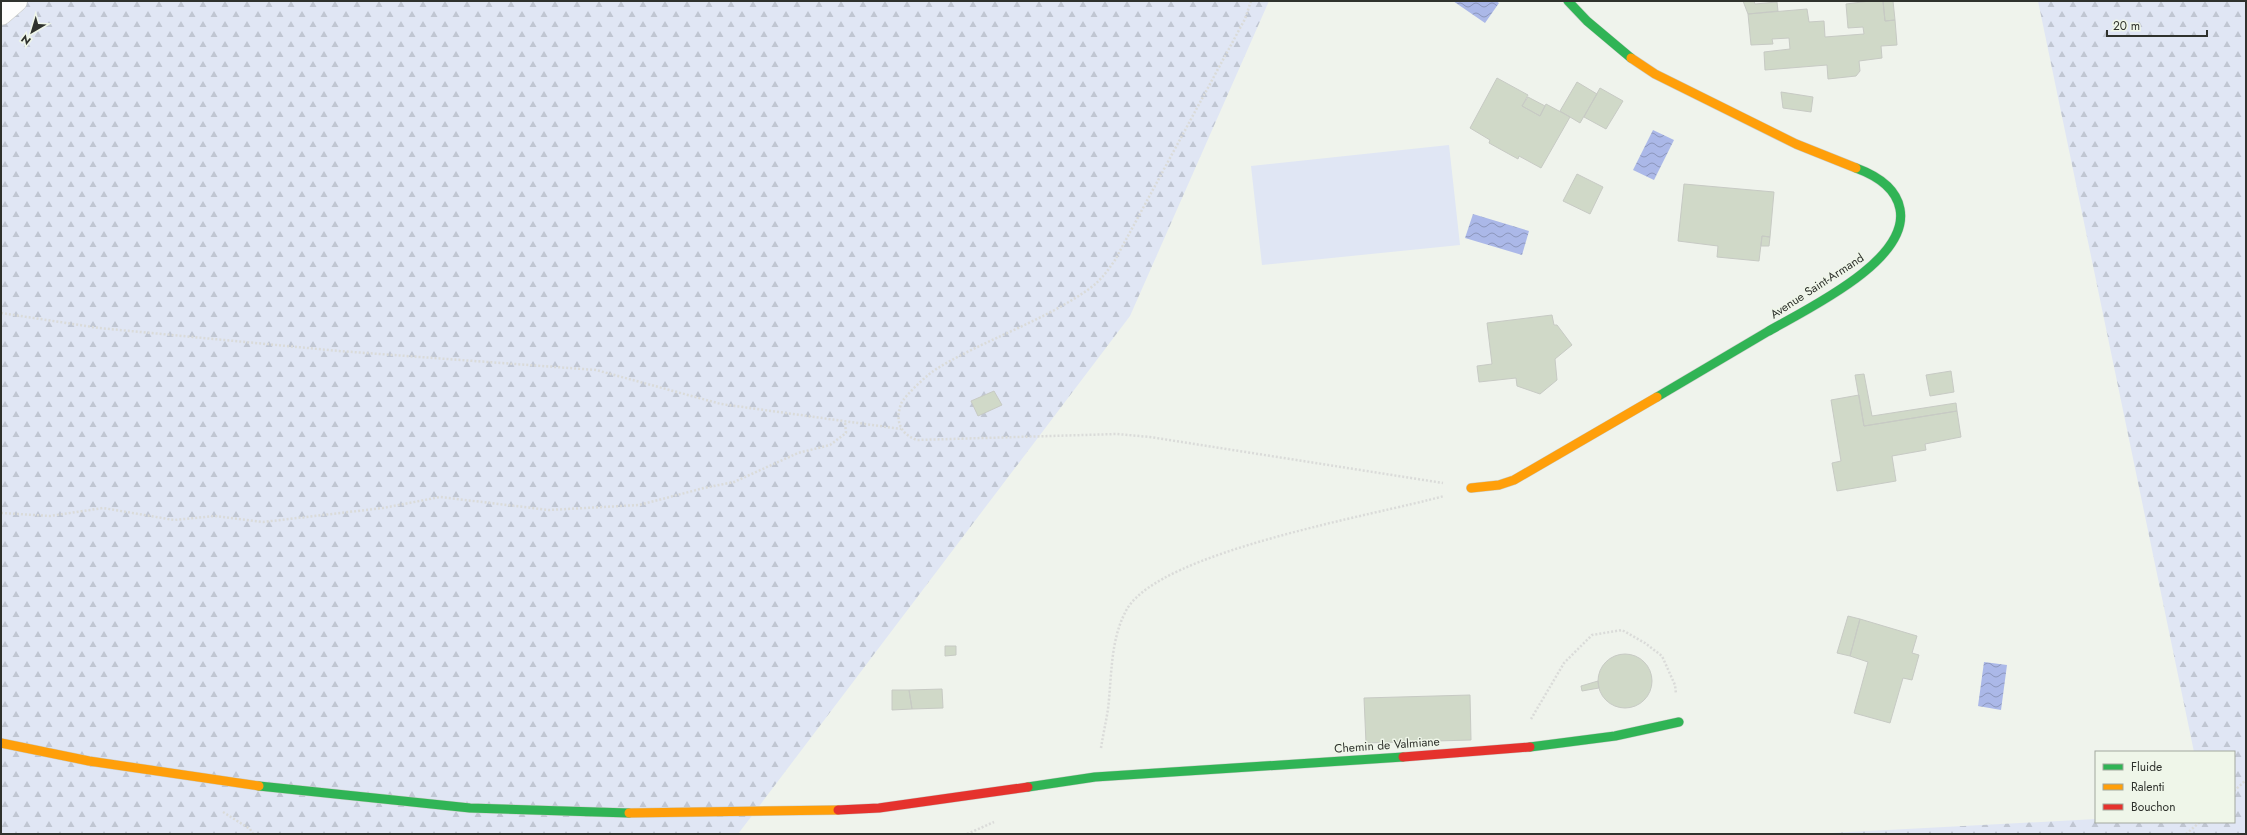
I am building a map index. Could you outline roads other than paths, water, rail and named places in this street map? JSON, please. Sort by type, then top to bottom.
[{"type":"street","points":[[1,14],[16,1]]},
{"type":"street","name":"Avenue Saint-Armand","points":[[1471,488],[1498,485],[1514,480],[1814,306],[1863,274],[1884,255],[1898,236],[1902,218],[1898,200],[1887,185],[1867,172],[1796,144],[1655,74],[1627,55],[1587,21],[1568,1]]},
{"type":"street","name":"Chemin de Valmiane","points":[[1,743],[89,761],[226,782],[470,808],[590,813],[791,812],[878,808],[1095,778],[1518,749],[1615,736],[1679,722]]},
{"type":"water","points":[[1453,1],[1496,1],[1499,3],[1485,23]]},
{"type":"water","points":[[1653,130],[1674,140],[1654,180],[1633,170]]},
{"type":"water","points":[[1473,214],[1529,231],[1522,255],[1465,238]]},
{"type":"water","points":[[1984,662],[2007,665],[2001,710],[1978,706]]}]
